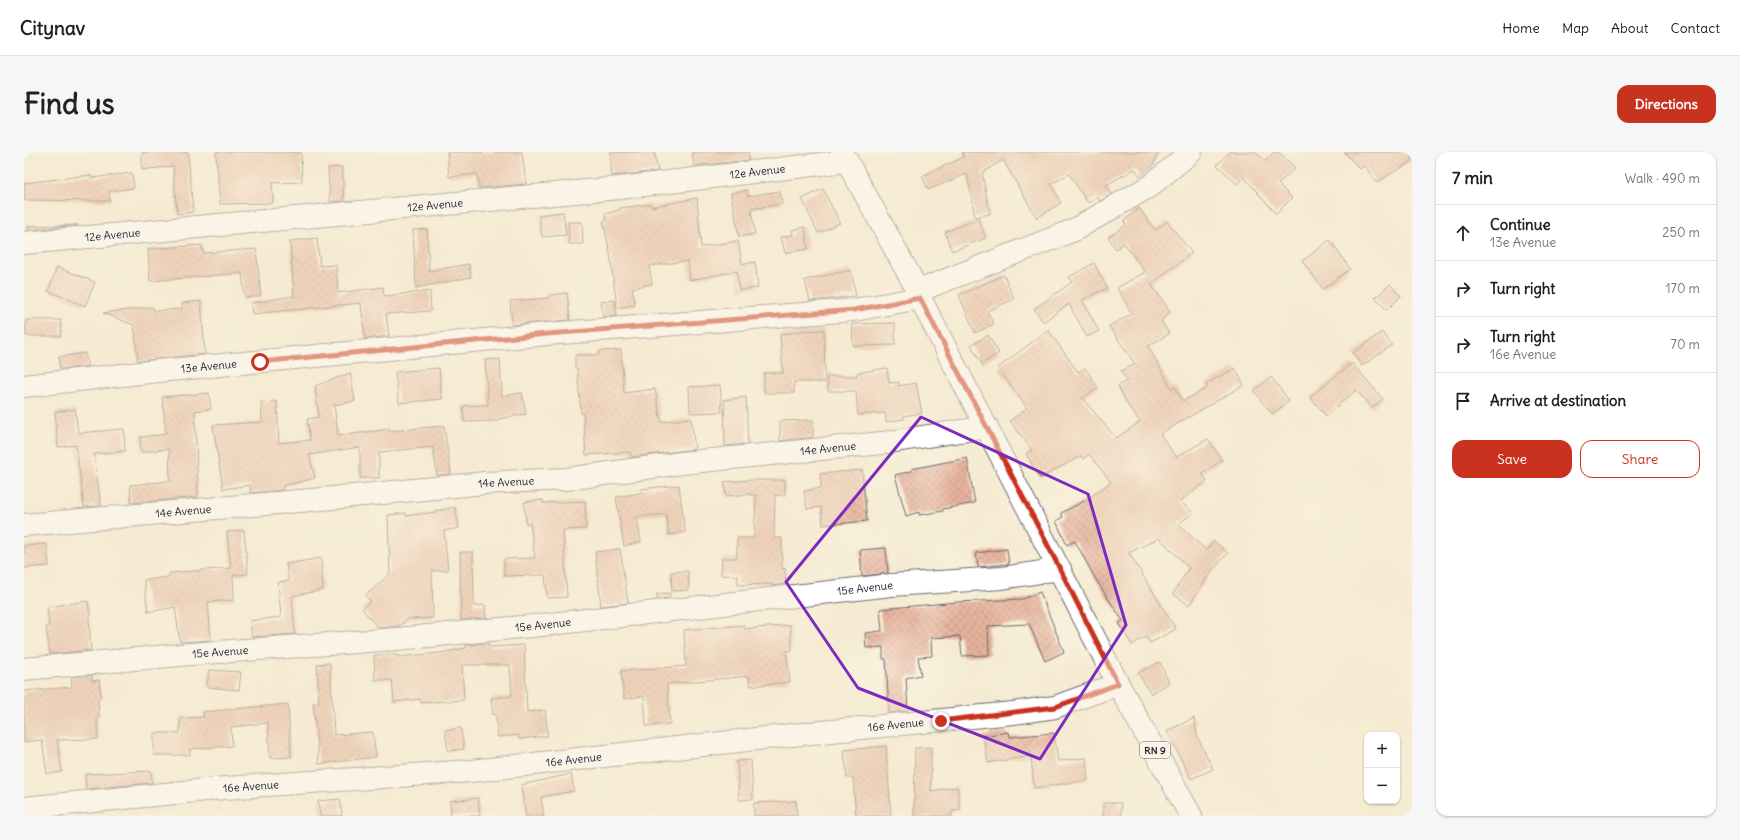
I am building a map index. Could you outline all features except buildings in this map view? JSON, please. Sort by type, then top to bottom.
[{"type":"street","name":"13e Avenue","points":[[24,386],[158,371],[547,334],[854,310],[919,295],[1074,230],[1150,186],[1190,152]]},
{"type":"street","name":"RN 9","points":[[844,156],[919,295],[1118,684],[1191,816]]},
{"type":"street","name":"12e Avenue","points":[[24,243],[619,188],[844,156]]},
{"type":"street","name":"14e Avenue","points":[[24,524],[322,499],[485,483],[566,479],[682,463],[882,443],[987,427]]},
{"type":"street","name":"15e Avenue","points":[[24,669],[191,654],[397,639],[527,626],[891,585],[1002,578],[1060,569]]},
{"type":"street","name":"16e Avenue","points":[[24,808],[225,788],[471,771],[801,734],[977,717],[1055,707],[1118,684]]},
{"type":"highlighted area","points":[[921,417],[1088,494],[1126,625],[1040,759],[858,688],[786,582]]},
{"type":"route","points":[[260,362],[645,325],[854,310],[920,298],[1118,684],[1089,696],[1055,707],[941,721]]}]
